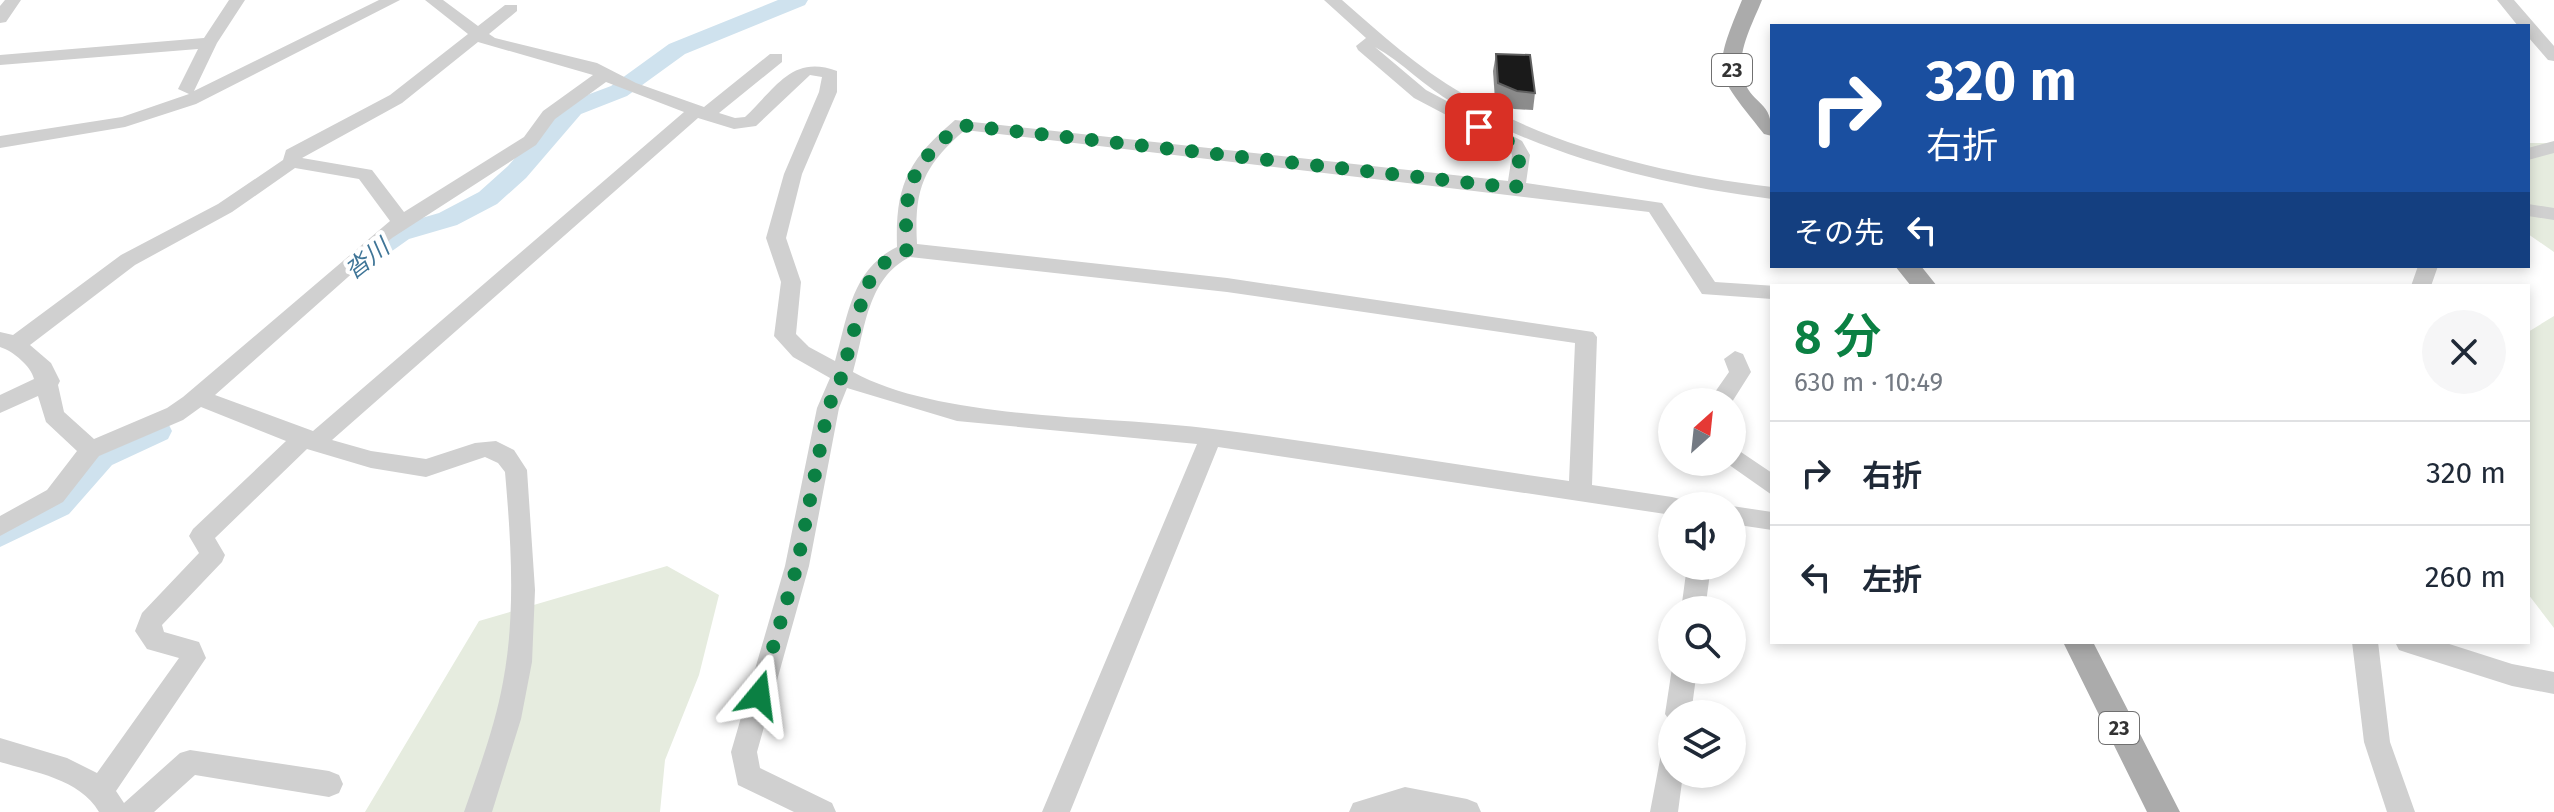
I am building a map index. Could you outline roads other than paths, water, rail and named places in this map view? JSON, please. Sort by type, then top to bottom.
[{"type":"main road","name":"23","points":[[1752,0],[1733,47],[1733,81],[1770,127]]},
{"type":"main road","points":[[1909,268],[1923,284]]},
{"type":"main road","name":"23","points":[[2079,644],[2164,812]]},
{"type":"street","points":[[0,18],[13,0]]},
{"type":"street","points":[[237,0],[209,43],[187,89],[329,24],[346,23]]},
{"type":"street","points":[[0,142],[99,127],[153,113],[215,89],[392,0]]},
{"type":"street","points":[[433,0],[489,42],[591,67],[619,81],[734,124],[750,122],[805,70],[816,69],[831,75],[828,92],[793,174],[776,238],[791,282],[785,336],[801,352],[841,378],[892,397],[957,413],[1211,437],[1658,504]]},
{"type":"street","points":[[459,20],[492,17],[528,0]]},
{"type":"street","points":[[1332,0],[1458,98],[1511,124],[1672,178],[1770,193]]},
{"type":"street","points":[[2505,0],[2526,24]]},
{"type":"street","points":[[292,162],[293,154],[396,99],[511,8]]},
{"type":"street","points":[[2530,28],[2554,56]]},
{"type":"street","points":[[1377,38],[1364,46],[1396,76],[1456,115],[1516,145],[1521,155],[1516,188]]},
{"type":"street","points":[[0,60],[209,43]]},
{"type":"street","points":[[0,750],[67,770],[107,801],[193,658],[190,650],[156,641],[148,631],[151,620],[213,555],[201,536],[310,439],[700,113],[776,58]]},
{"type":"street","points":[[0,527],[55,496],[91,450],[175,414],[199,397],[329,280],[401,222],[530,141],[549,115],[619,81]]},
{"type":"street","points":[[907,250],[904,203],[911,180],[939,142],[961,124],[1655,207],[1709,289],[1770,292]]},
{"type":"street","points":[[2530,153],[2554,147]]},
{"type":"street","points":[[91,450],[54,416],[49,381],[43,369],[8,341],[128,260],[225,208],[292,162],[365,174],[401,222]]},
{"type":"street","points":[[2530,210],[2554,214]]},
{"type":"street","points":[[822,812],[748,776],[744,752],[797,566],[828,408],[841,378],[863,297],[873,273],[889,259],[907,250],[1227,285],[1586,337],[1580,492]]},
{"type":"street","points":[[1732,388],[1740,372],[1735,359]]},
{"type":"street","points":[[0,405],[49,381]]},
{"type":"street","points":[[199,397],[310,439],[381,460],[428,468],[484,448],[503,452],[516,470],[523,574],[519,664],[502,737],[478,812]]},
{"type":"street","points":[[1056,812],[1211,437]]},
{"type":"street","points":[[1746,466],[1770,484]]},
{"type":"street","points":[[1746,517],[1770,521]]},
{"type":"street","points":[[2365,644],[2377,742],[2401,812]]},
{"type":"street","points":[[2414,644],[2512,675],[2554,683]]},
{"type":"street","points":[[134,812],[190,762],[329,784]]},
{"type":"street","points":[[1664,812],[1668,788]]},
{"type":"street","points":[[1363,812],[1387,801],[1411,797],[1467,812]]},
{"type":"waterway","name":"沓川","points":[[368,255],[400,233],[448,219],[488,198],[517,172],[572,109],[619,91],[653,63],[677,49],[797,0]]},
{"type":"waterway","name":"沓川","points":[[0,534],[58,505],[101,457],[157,431]]}]
